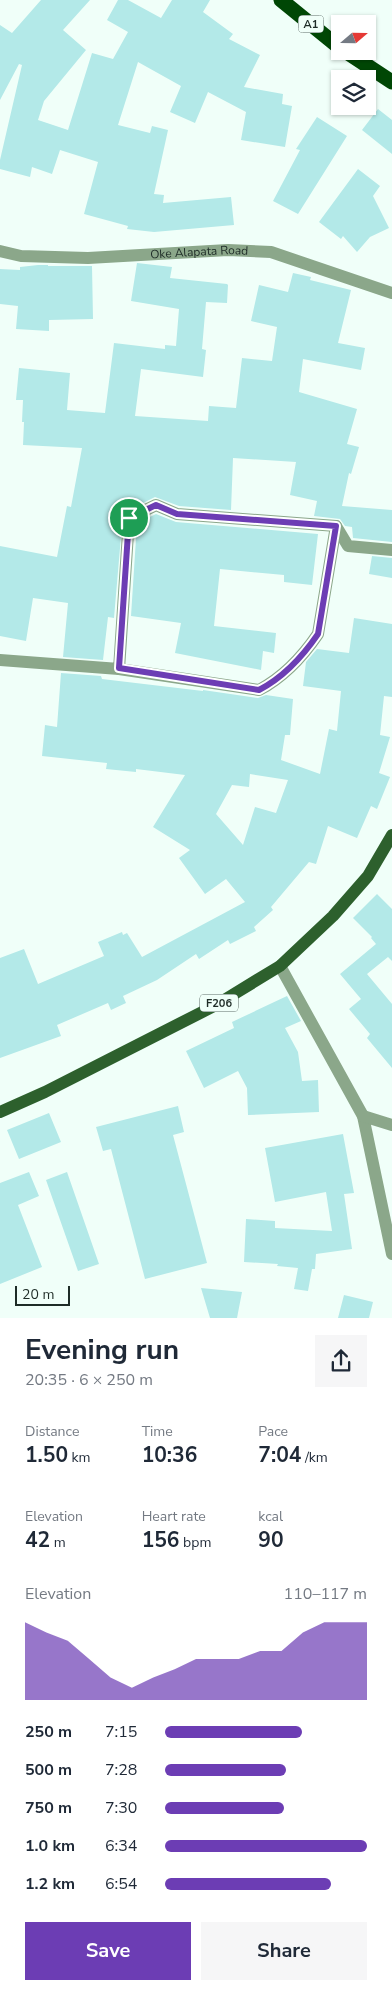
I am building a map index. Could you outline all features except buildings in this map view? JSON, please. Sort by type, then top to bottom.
[{"type":"highway","name":"A1","points":[[281,0],[331,41]]},
{"type":"highway","points":[[359,60],[392,82]]},
{"type":"main road","name":"F206","points":[[0,1112],[45,1092],[216,1005],[280,966],[333,916],[368,876],[392,835]]},
{"type":"street","name":"Oke Alapata Road","points":[[0,251],[21,256],[88,258],[228,250],[271,252],[392,293]]},
{"type":"street","points":[[119,668],[129,518],[156,505],[177,514],[336,526]]},
{"type":"street","points":[[336,526],[348,546],[392,550]]},
{"type":"street","points":[[0,660],[119,668],[259,690],[273,682],[310,646],[318,634],[336,526]]},
{"type":"street","points":[[280,966],[362,1116],[392,1254]]},
{"type":"street","points":[[362,1116],[392,1125]]},
{"type":"route","points":[[156,505],[177,514],[336,526],[318,634],[310,646],[273,682],[259,690],[244,686],[119,668],[129,518],[156,505]]}]
